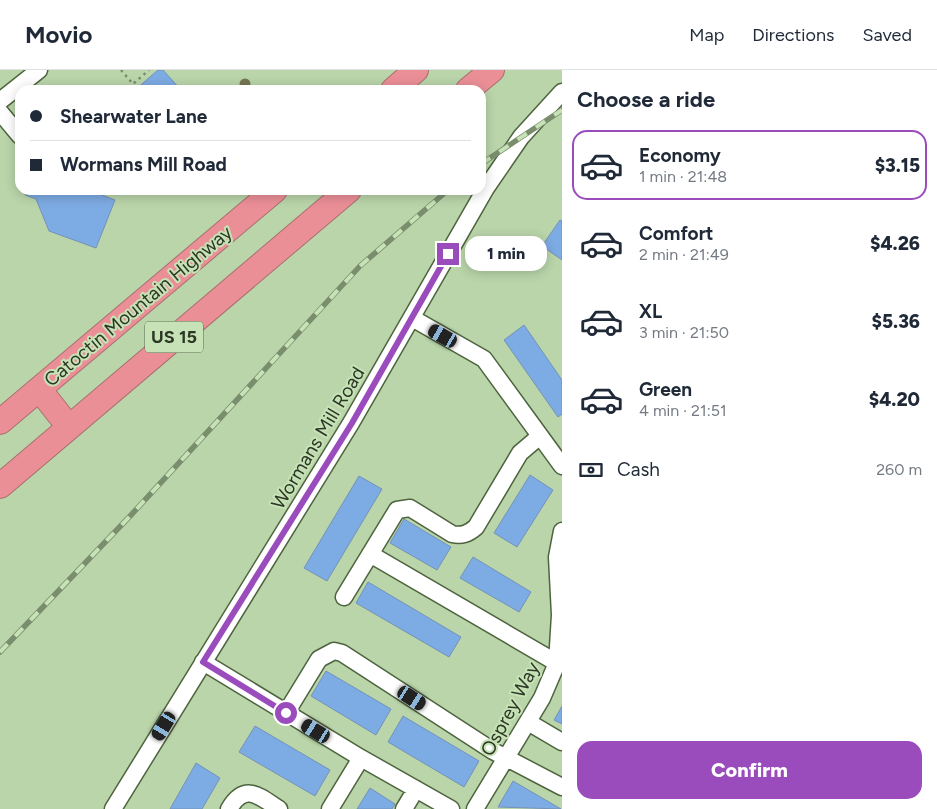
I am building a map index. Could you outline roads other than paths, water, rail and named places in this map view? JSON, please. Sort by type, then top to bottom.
[{"type":"highway","points":[[399,85],[416,70]]},
{"type":"highway","points":[[474,85],[492,70]]},
{"type":"highway","name":"Catoctin Mountain Highway","points":[[0,422],[269,195]]},
{"type":"highway","name":"US 15","points":[[0,486],[343,195]]},
{"type":"highway","points":[[39,389],[69,428]]},
{"type":"street","points":[[20,85],[39,70]]},
{"type":"street","points":[[0,101],[15,89]]},
{"type":"street","name":"Wormans Mill Road","points":[[486,188],[521,137],[562,92]]},
{"type":"street","points":[[0,112],[15,130]]},
{"type":"street","name":"Wormans Mill Road","points":[[113,809],[352,423],[482,195]]},
{"type":"street","points":[[412,318],[484,359],[562,466]]},
{"type":"street","points":[[344,597],[397,510],[403,508],[419,513],[452,534],[459,536],[471,532],[476,527],[520,453],[540,436]]},
{"type":"street","name":"Osprey Way","points":[[475,809],[507,759],[542,698],[557,664],[560,616],[557,557],[562,532]]},
{"type":"street","points":[[370,554],[557,664]]},
{"type":"street","points":[[286,713],[319,659],[325,654],[334,651],[348,657],[507,759],[562,788]]},
{"type":"street","points":[[203,662],[361,758],[450,809]]},
{"type":"street","points":[[528,722],[562,742]]},
{"type":"street","points":[[330,809],[361,758]]},
{"type":"street","points":[[404,809],[416,789]]},
{"type":"street","points":[[229,809],[241,795],[248,792],[257,794],[279,809]]},
{"type":"railway","points":[[486,161],[562,110]]},
{"type":"railway","points":[[0,652],[132,514],[360,266],[442,195]]}]
